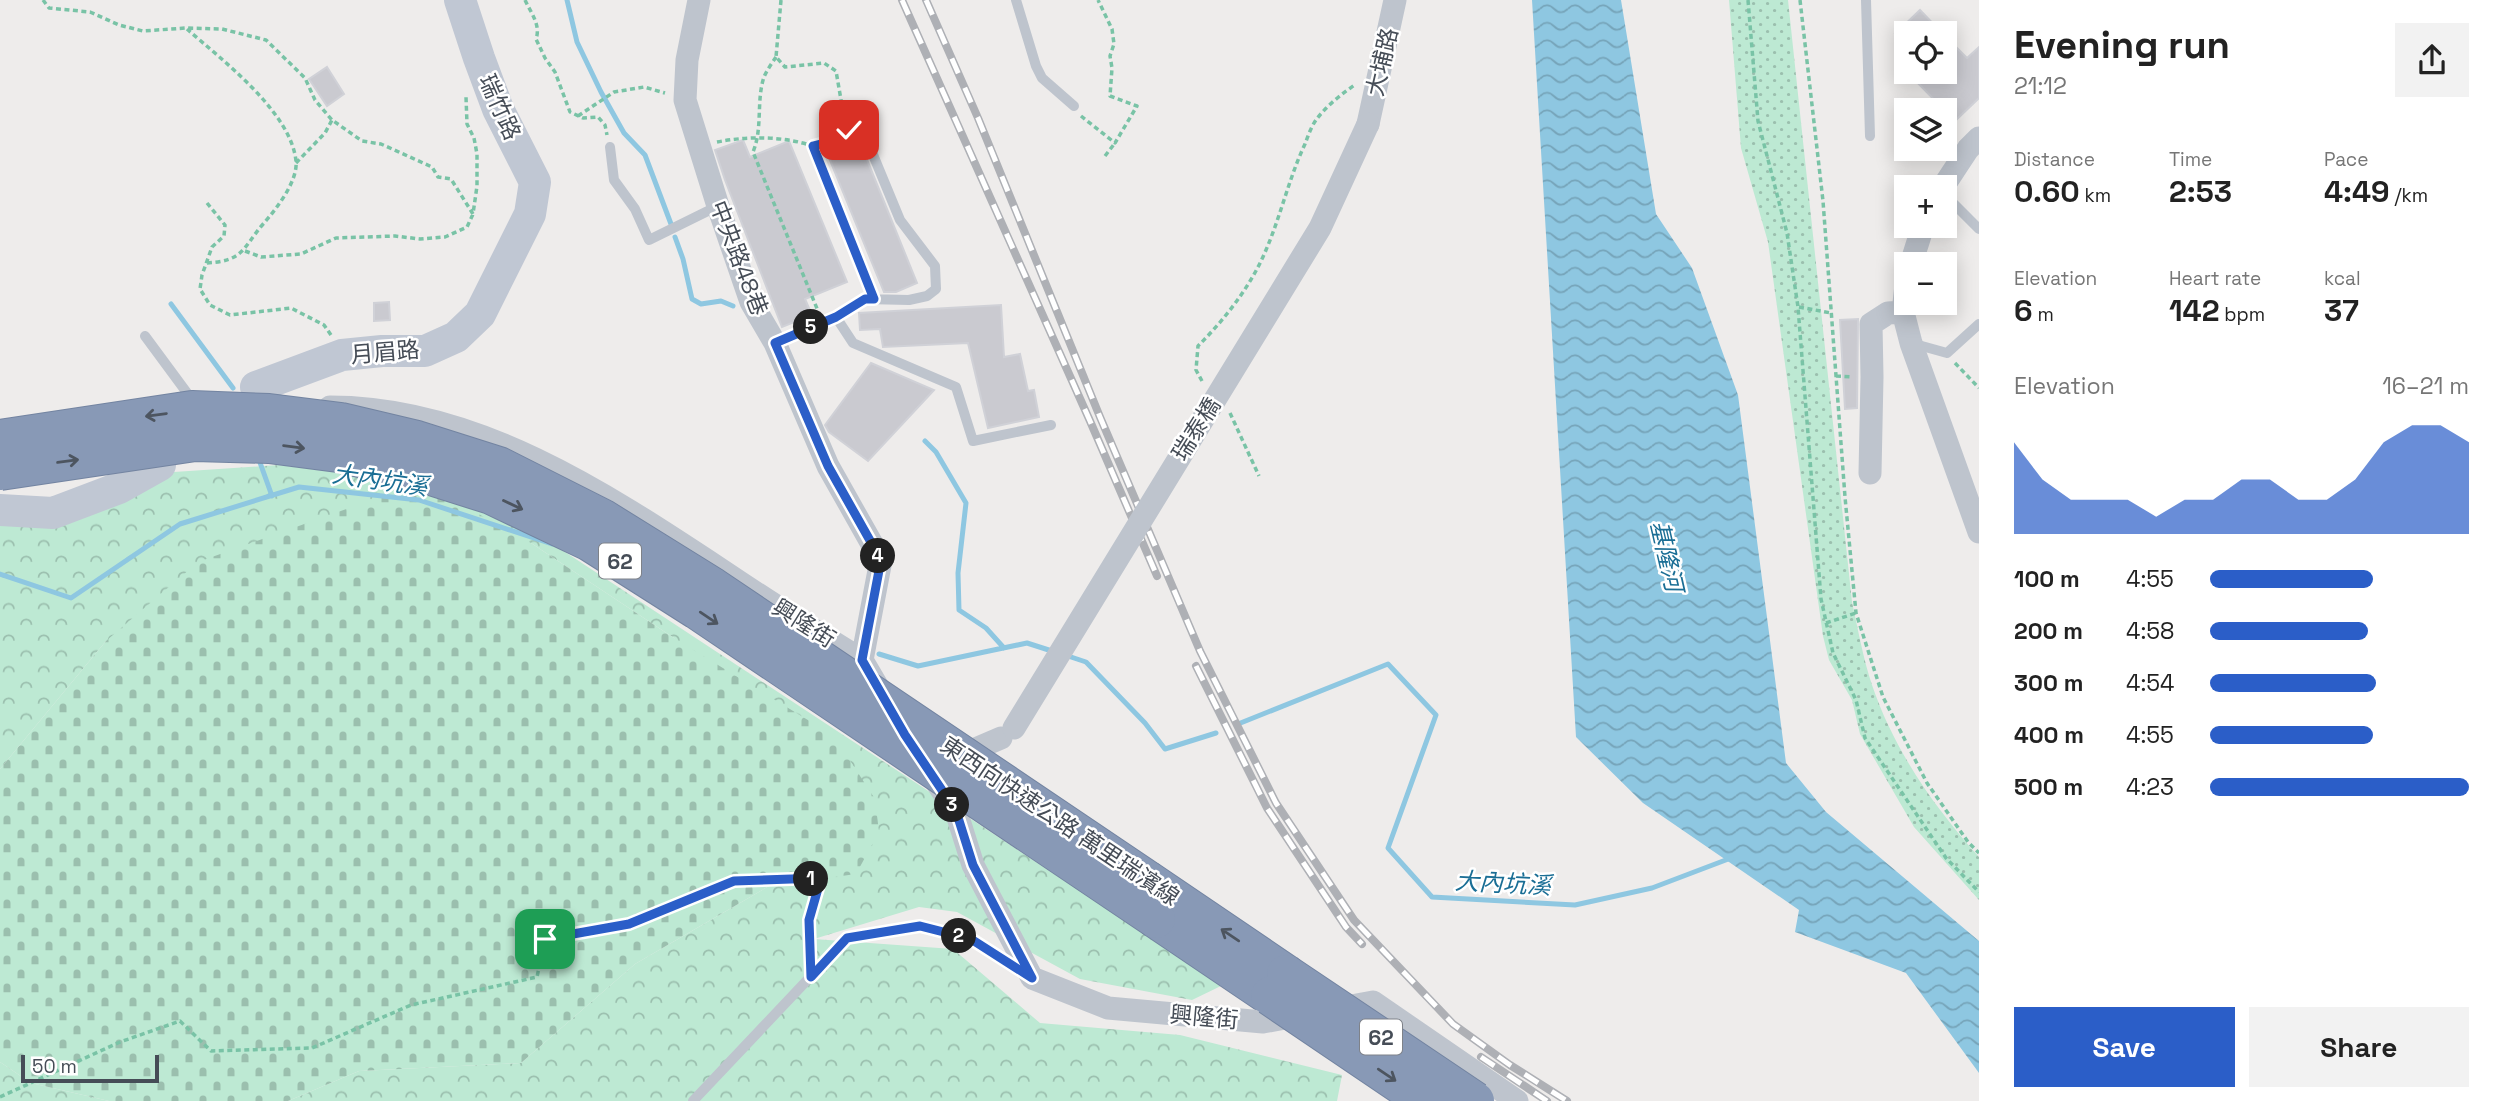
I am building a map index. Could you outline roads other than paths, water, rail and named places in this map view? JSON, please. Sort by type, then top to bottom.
[{"type":"highway","name":"東西向快速公路 萬里瑞濱線","points":[[0,439],[192,410],[269,413],[341,422],[417,440],[499,466],[602,517],[713,587],[1149,881],[1426,1101]]},
{"type":"highway","name":"東西向快速公路 萬里瑞濱線","points":[[0,471],[195,442],[269,444],[338,453],[412,470],[491,495],[590,541],[1156,919],[1278,985],[1475,1101]]},
{"type":"street","name":"瑞竹路","points":[[460,0],[498,109],[535,182],[530,214]]},
{"type":"street","name":"中央路48巷","points":[[699,0],[687,60],[685,100],[718,206],[751,302],[775,343],[828,466],[881,560],[862,660]]},
{"type":"street","name":"大埔路","points":[[1368,124],[1395,0]]},
{"type":"street","name":"瑞泰橋","points":[[1008,733],[1320,228],[1368,124]]},
{"type":"street","points":[[1951,175],[1968,149],[1979,138]]},
{"type":"street","name":"月眉路","points":[[240,403],[342,355],[425,351],[456,337],[480,314],[530,214]]},
{"type":"street","points":[[1870,473],[1871,324],[1888,313],[1894,313]]},
{"type":"street","points":[[1904,315],[1911,343],[1979,532]]},
{"type":"street","name":"興隆街","points":[[240,403],[363,407],[428,418],[532,456],[661,531],[862,660],[905,735],[956,811],[973,865],[1032,978],[1108,1008],[1263,1022],[1373,1002],[1517,1101]]},
{"type":"street","points":[[0,510],[53,513],[119,488],[160,466]]},
{"type":"street","points":[[905,735],[939,751],[973,750],[1008,733]]},
{"type":"street","points":[[956,811],[1008,733]]},
{"type":"lane","points":[[1016,0],[1042,78],[1074,106]]},
{"type":"lane","points":[[1866,0],[1870,136]]},
{"type":"lane","points":[[775,343],[836,317],[865,299],[909,300],[927,296],[936,289],[934,266],[900,220],[869,145]]},
{"type":"lane","points":[[610,148],[614,180],[635,209],[649,240],[718,206]]},
{"type":"lane","points":[[823,171],[874,299]]},
{"type":"lane","points":[[1957,207],[1979,229]]},
{"type":"lane","points":[[836,317],[853,343],[956,387],[973,441],[1051,425]]},
{"type":"lane","points":[[1911,343],[1947,353],[1979,324]]},
{"type":"lane","points":[[145,336],[183,385],[202,417],[240,403]]},
{"type":"lane","points":[[693,1101],[847,938],[920,926],[971,939],[1032,978]]},
{"type":"water","name":"基隆河","points":[[1532,0],[1621,0],[1656,214],[1692,268],[1738,395],[1786,763],[1826,812],[1979,941],[1979,1073],[1906,973],[1795,932],[1799,910],[1643,803],[1576,737]]},
{"type":"waterway","points":[[567,0],[577,42],[624,133],[645,155],[671,224]]},
{"type":"waterway","points":[[675,237],[692,299],[701,304],[721,301],[733,306]]},
{"type":"waterway","points":[[171,304],[233,388]]},
{"type":"waterway","points":[[925,441],[936,452],[966,503],[958,573],[959,610],[986,628],[1004,648]]},
{"type":"waterway","points":[[258,457],[272,496]]},
{"type":"waterway","name":"大內坑溪","points":[[0,574],[71,598],[180,524],[299,487],[419,500],[552,544]]},
{"type":"waterway","name":"大內坑溪","points":[[879,654],[918,666],[1027,643],[1055,652]]},
{"type":"waterway","name":"大內坑溪","points":[[1065,655],[1086,662],[1145,723],[1165,749],[1216,733]]},
{"type":"waterway","name":"大內坑溪","points":[[1238,724],[1388,664],[1436,715],[1388,848],[1432,897],[1575,905],[1652,888],[1731,858]]},
{"type":"railway","points":[[902,0],[1157,576]]},
{"type":"railway","points":[[926,0],[978,118],[1100,417],[1200,651],[1276,803],[1354,920],[1453,1024],[1567,1101]]},
{"type":"railway","points":[[1196,666],[1267,808],[1346,927],[1362,944]]},
{"type":"railway","points":[[1481,1057],[1547,1101]]}]
